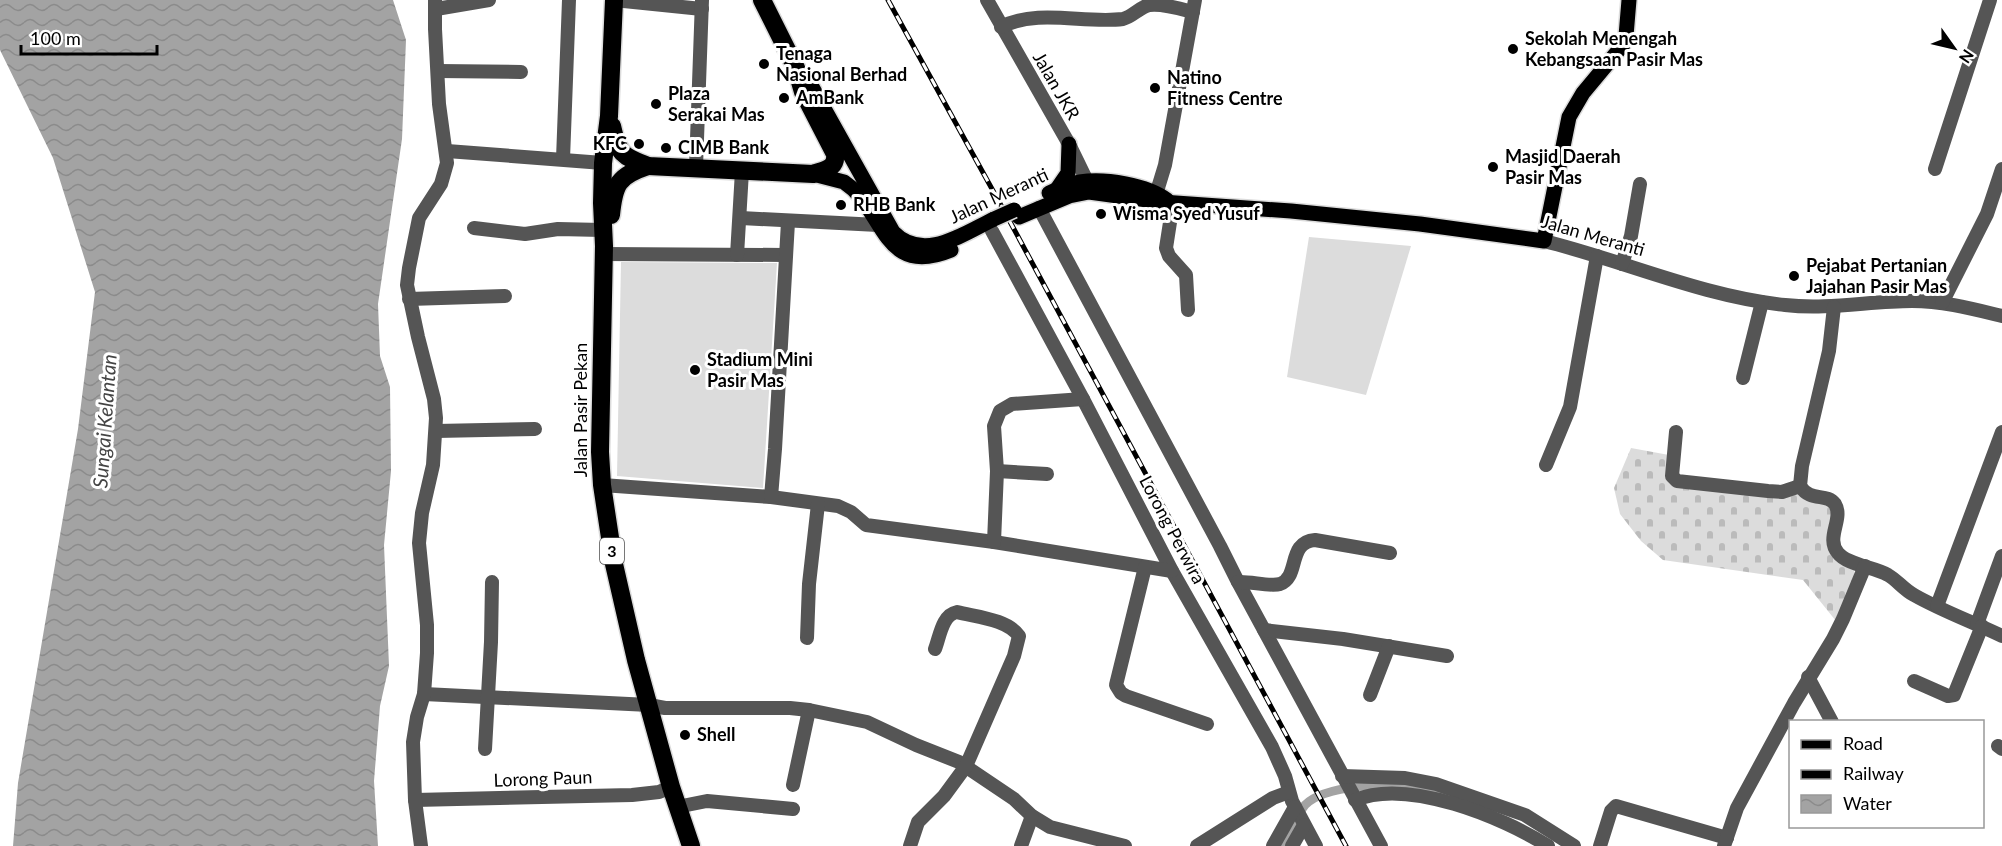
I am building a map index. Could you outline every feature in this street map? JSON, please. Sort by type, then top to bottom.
[{"type":"highway","name":"Jalan Pasir Pekan","points":[[614,0],[609,116],[603,163],[600,434],[602,485],[614,564],[636,660],[671,787],[691,846]]},
{"type":"highway","points":[[762,0],[796,68],[803,92],[838,147],[831,168],[813,174]]},
{"type":"highway","name":"3","points":[[609,116],[620,152],[648,166]]},
{"type":"highway","name":"3","points":[[603,243],[609,230],[615,190],[628,172],[648,166],[813,174]]},
{"type":"main road","points":[[1544,241],[1569,117],[1583,93],[1623,45],[1629,0]]},
{"type":"main road","points":[[796,68],[812,87],[838,147],[893,232],[922,252]]},
{"type":"main road","points":[[1057,189],[1068,173],[1069,144]]},
{"type":"main road","points":[[813,174],[844,182],[859,195],[878,225],[896,247],[911,256],[922,252]]},
{"type":"main road","name":"Jalan Meranti","points":[[922,252],[995,226],[1057,189],[1068,185],[1164,200],[1408,223],[1544,241]]},
{"type":"main road","name":"Jalan Meranti","points":[[1017,213],[1039,208],[1088,187]]},
{"type":"street","points":[[421,846],[415,800],[413,742],[424,693],[427,625],[419,543],[422,513],[433,465],[436,431],[434,399],[409,299],[409,268],[419,218],[441,184],[447,163],[447,151],[442,131],[435,29],[436,4],[482,0]]},
{"type":"street","points":[[563,159],[569,0]]},
{"type":"street","points":[[614,0],[702,5],[696,167]]},
{"type":"street","name":"Jalan JKR","points":[[987,0],[1069,144],[1088,187]]},
{"type":"street","points":[[1935,170],[1990,0]]},
{"type":"street","points":[[1001,27],[1018,21],[1041,18],[1123,19],[1131,17],[1144,7],[1153,5],[1194,6],[1166,165],[1164,200],[1166,248],[1168,256],[1186,275],[1188,310]]},
{"type":"street","points":[[438,71],[521,72]]},
{"type":"street","points":[[447,151],[603,163]]},
{"type":"street","points":[[1942,303],[1987,214],[2002,169]]},
{"type":"street","points":[[737,255],[742,171]]},
{"type":"street","points":[[1622,264],[1631,236],[1640,184]]},
{"type":"street","points":[[1039,208],[1381,846]]},
{"type":"street","points":[[741,218],[878,225]]},
{"type":"street","points":[[771,497],[788,222]]},
{"type":"street","name":"Lorong Perwira","points":[[995,226],[1172,571],[1272,747],[1300,817],[1316,846]]},
{"type":"street","points":[[474,228],[525,234],[558,229],[603,243],[737,255],[785,255]]},
{"type":"street","name":"Jalan Meranti","points":[[1544,241],[1727,296],[1762,302],[1834,307],[1911,301],[1942,303],[2002,316]]},
{"type":"street","points":[[1546,465],[1570,407],[1597,256]]},
{"type":"street","points":[[409,299],[505,296]]},
{"type":"street","points":[[1743,378],[1762,302]]},
{"type":"street","points":[[1834,307],[1829,351],[1802,466],[1800,486],[1809,496],[1823,498],[1836,506],[1838,512],[1832,541],[1842,557],[1888,575],[1904,589],[2002,636]]},
{"type":"street","points":[[994,542],[997,471],[994,426],[999,411],[1012,404],[1083,399]]},
{"type":"street","points":[[436,431],[535,429]]},
{"type":"street","points":[[1676,432],[1672,476],[1677,481],[1775,492],[1800,486]]},
{"type":"street","points":[[1937,606],[2002,432]]},
{"type":"street","points":[[997,471],[1047,474]]},
{"type":"street","points":[[602,485],[771,497],[845,508],[866,525],[994,542],[1172,571]]},
{"type":"street","points":[[807,638],[809,584],[818,504]]},
{"type":"street","points":[[1238,582],[1276,585],[1282,583],[1290,573],[1300,546],[1307,541],[1390,553]]},
{"type":"street","points":[[1914,681],[1948,696],[1954,695],[2002,556]]},
{"type":"street","points":[[1600,846],[1611,811],[1616,806],[1725,842],[1737,808],[1808,677],[1833,639],[1864,566]]},
{"type":"street","points":[[1145,567],[1116,685],[1126,696],[1207,724]]},
{"type":"street","points":[[485,749],[492,582]]},
{"type":"street","points":[[910,846],[918,822],[944,796],[966,766],[1014,656],[1019,636],[1014,629],[1006,625],[957,612],[945,619],[935,649]]},
{"type":"street","points":[[1264,630],[1447,656]]},
{"type":"street","points":[[1370,695],[1389,646]]},
{"type":"street","points":[[1808,677],[1831,720]]},
{"type":"street","points":[[424,693],[649,705],[665,708],[809,710],[873,724],[966,766],[1014,798],[1032,816],[1050,827],[1116,845]]},
{"type":"street","points":[[793,785],[809,710]]},
{"type":"street","points":[[1344,780],[1405,778],[1436,784],[1525,815],[1574,846]]},
{"type":"street","name":"Lorong Paun","points":[[415,800],[632,795],[659,792],[671,787]]},
{"type":"street","points":[[1197,846],[1273,798],[1289,792]]},
{"type":"street","points":[[1354,798],[1378,793],[1420,795],[1506,823],[1548,846]]},
{"type":"street","points":[[677,807],[707,801],[794,809]]},
{"type":"street","points":[[1021,846],[1032,816]]},
{"type":"street","points":[[1273,846],[1300,817]]},
{"type":"street","points":[[1292,846],[1300,817]]},
{"type":"green space","points":[[1309,237],[1411,246],[1366,395],[1287,377]]},
{"type":"green space","name":"Stadium Mini Pasir Mas","points":[[621,262],[777,263],[763,488],[617,476]]},
{"type":"green space","points":[[1631,448],[1669,455],[1669,482],[1799,491],[1833,508],[1828,546],[1854,568],[1855,579],[1836,621],[1803,580],[1663,560],[1641,541],[1620,514],[1614,488]]},
{"type":"water","name":"Sungai Kelantan","points":[[0,0],[393,0],[406,40],[402,139],[378,304],[380,356],[390,387],[391,471],[384,545],[389,666],[380,706],[374,781],[378,846],[13,846],[18,783],[78,429],[95,292],[53,158],[0,50]]},
{"type":"waterway","points":[[1283,846],[1305,805],[1314,798],[1327,793],[1342,789],[1391,785],[1417,787],[1444,795]]},
{"type":"railway","points":[[888,0],[1346,846]]},
{"type":"place","name":"Sekolah Menengah Kebangsaan Pasir Mas","points":[[1513,49]]},
{"type":"place","name":"Tenaga Nasional Berhad","points":[[764,64]]},
{"type":"place","name":"Natino Fitness Centre","points":[[1155,88]]},
{"type":"place","name":"AmBank","points":[[784,98]]},
{"type":"place","name":"Plaza Serakai Mas","points":[[656,104]]},
{"type":"place","name":"KFC","points":[[639,144]]},
{"type":"place","name":"CIMB Bank","points":[[666,148]]},
{"type":"place","name":"Masjid Daerah Pasir Mas","points":[[1493,167]]},
{"type":"place","name":"RHB Bank","points":[[841,205]]},
{"type":"place","name":"Wisma Syed Yusuf","points":[[1101,214]]},
{"type":"place","name":"Pejabat Pertanian Jajahan Pasir Mas","points":[[1794,276]]},
{"type":"place","name":"Stadium Mini Pasir Mas","points":[[695,370]]},
{"type":"place","name":"Shell","points":[[685,735]]}]
